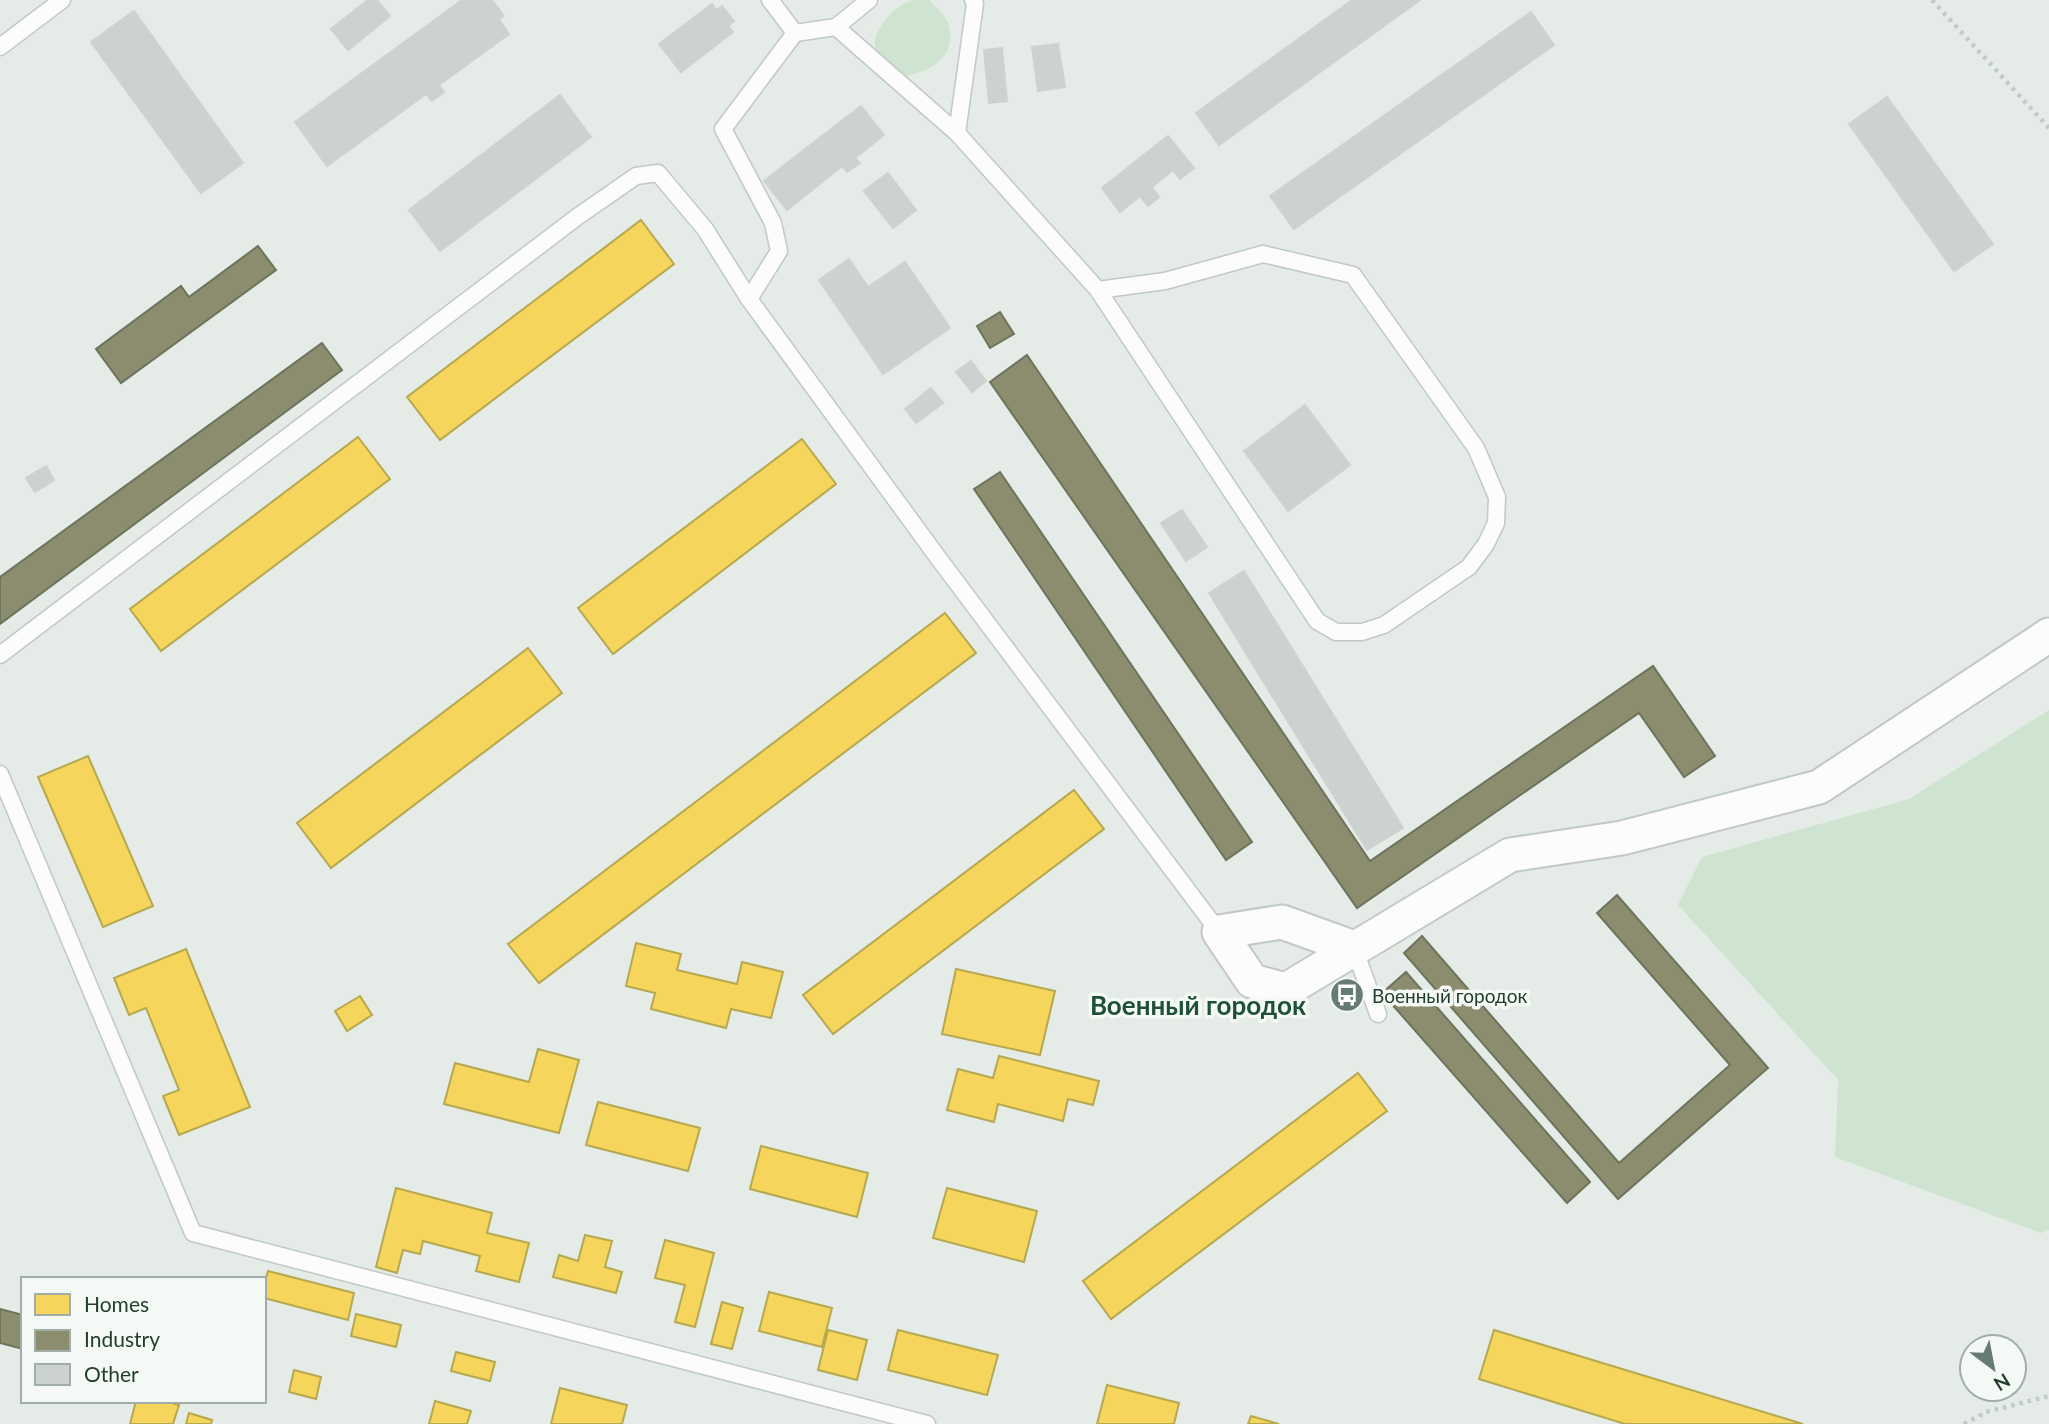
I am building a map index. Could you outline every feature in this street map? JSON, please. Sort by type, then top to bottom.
[{"type":"street","points":[[1353,948],[1282,922],[1219,932],[1252,981],[1286,990],[1510,855],[1622,838],[1819,787],[2049,635]]},
{"type":"lane","points":[[0,47],[62,0]]},
{"type":"lane","points":[[770,0],[795,33]]},
{"type":"lane","points":[[749,299],[779,251],[773,223],[723,129],[795,33],[836,27],[869,0]]},
{"type":"lane","points":[[957,133],[975,4],[973,0]]},
{"type":"lane","points":[[836,27],[957,133],[1098,290],[1317,621],[1336,632],[1362,632],[1384,625],[1469,567],[1486,544],[1496,523],[1497,497],[1476,448],[1353,275],[1263,254],[1165,281],[1098,290]]},
{"type":"lane","points":[[0,655],[566,225],[636,176],[658,173],[705,229],[749,299],[939,559],[1219,932]]},
{"type":"lane","points":[[0,774],[193,1233],[927,1424]]},
{"type":"lane","points":[[1353,948],[1378,1014]]},
{"type":"path","points":[[1932,0],[2049,128]]},
{"type":"path","points":[[1964,1424],[1986,1412],[2049,1396]]},
{"type":"green space","points":[[912,0],[930,0],[944,16],[951,35],[948,50],[939,62],[906,76],[886,67],[877,54],[875,40],[888,17]]},
{"type":"green space","points":[[2049,710],[2049,1230],[2041,1233],[1835,1157],[1838,1080],[1678,905],[1702,857],[1909,799]]},
{"type":"building: Homes","points":[[641,220],[674,264],[440,440],[407,397]]},
{"type":"building: Homes","points":[[358,437],[390,479],[161,651],[130,609]]},
{"type":"building: Homes","points":[[802,439],[836,484],[613,654],[578,608]]},
{"type":"building: Homes","points":[[945,613],[976,653],[539,983],[508,944]]},
{"type":"building: Homes","points":[[528,648],[562,693],[331,868],[297,823]]},
{"type":"building: Homes","points":[[88,756],[153,906],[103,927],[38,777]]},
{"type":"building: Homes","points":[[1074,790],[1104,829],[833,1034],[803,995]]},
{"type":"building: Homes","points":[[636,943],[681,954],[677,970],[737,984],[742,962],[783,972],[771,1018],[731,1009],[726,1028],[651,1009],[655,993],[626,986]]},
{"type":"building: Homes","points":[[186,949],[250,1107],[179,1135],[163,1096],[179,1090],[146,1008],[129,1015],[114,978]]},
{"type":"building: Homes","points":[[956,969],[1055,991],[1040,1055],[942,1034]]},
{"type":"building: Homes","points":[[360,996],[372,1015],[347,1031],[335,1011]]},
{"type":"building: Homes","points":[[538,1049],[579,1060],[559,1133],[444,1104],[455,1063],[529,1082]]},
{"type":"building: Homes","points":[[999,1056],[1099,1081],[1093,1105],[1068,1099],[1063,1121],[998,1104],[994,1122],[947,1110],[958,1069],[993,1078]]},
{"type":"building: Homes","points":[[1358,1073],[1387,1111],[1111,1319],[1083,1281]]},
{"type":"building: Homes","points":[[598,1102],[700,1128],[688,1171],[586,1145]]},
{"type":"building: Homes","points":[[761,1146],[868,1173],[857,1217],[750,1189]]},
{"type":"building: Homes","points":[[396,1188],[492,1213],[487,1233],[529,1243],[519,1282],[476,1271],[480,1256],[423,1241],[420,1254],[403,1250],[397,1273],[376,1267]]},
{"type":"building: Homes","points":[[947,1188],[1037,1211],[1024,1262],[933,1238]]},
{"type":"building: Homes","points":[[585,1235],[612,1241],[605,1267],[622,1272],[616,1293],[553,1277],[559,1255],[578,1261]]},
{"type":"building: Homes","points":[[665,1240],[714,1253],[695,1327],[675,1322],[685,1285],[655,1278]]},
{"type":"building: Homes","points":[[268,1271],[354,1293],[348,1320],[266,1299]]},
{"type":"building: Homes","points":[[769,1292],[832,1308],[822,1347],[759,1331]]},
{"type":"building: Homes","points":[[722,1302],[743,1308],[732,1349],[711,1344]]},
{"type":"building: Homes","points":[[356,1314],[401,1325],[396,1347],[351,1336]]},
{"type":"building: Homes","points":[[828,1330],[867,1340],[857,1380],[818,1370]]},
{"type":"building: Homes","points":[[898,1330],[998,1355],[987,1395],[888,1370]]},
{"type":"building: Homes","points":[[1494,1330],[1803,1424],[1625,1424],[1479,1379]]},
{"type":"building: Homes","points":[[456,1352],[495,1362],[490,1381],[451,1371]]},
{"type":"building: Homes","points":[[294,1370],[321,1377],[316,1399],[289,1392]]},
{"type":"building: Homes","points":[[1107,1385],[1179,1403],[1174,1424],[1097,1424]]},
{"type":"building: Homes","points":[[560,1388],[627,1405],[622,1424],[551,1424]]},
{"type":"building: Homes","points":[[435,1401],[471,1411],[467,1424],[429,1424]]},
{"type":"building: Homes","points":[[135,1403],[179,1405],[173,1424],[130,1424]]},
{"type":"building: Homes","points":[[189,1413],[212,1420],[211,1424],[186,1424]]},
{"type":"building: Homes","points":[[1251,1416],[1279,1424],[1248,1424]]},
{"type":"building: Industry","points":[[258,246],[276,270],[121,383],[96,349],[181,286],[189,297]]},
{"type":"building: Industry","points":[[1000,312],[1014,334],[990,348],[977,326]]},
{"type":"building: Industry","points":[[322,343],[342,370],[0,624],[0,577]]},
{"type":"building: Industry","points":[[1027,355],[1370,861],[1653,666],[1715,756],[1684,777],[1639,713],[1357,908],[990,382]]},
{"type":"building: Industry","points":[[1000,472],[1252,842],[1226,860],[974,489]]},
{"type":"building: Industry","points":[[1617,895],[1768,1068],[1618,1199],[1404,953],[1422,936],[1619,1163],[1730,1065],[1597,913]]},
{"type":"building: Industry","points":[[1406,972],[1590,1182],[1567,1203],[1382,993]]},
{"type":"building: Industry","points":[[0,1309],[21,1314],[21,1348],[0,1343]]},
{"type":"building: Other","points":[[368,0],[377,0],[390,16],[348,50],[331,29]]},
{"type":"building: Other","points":[[462,0],[492,0],[504,16],[499,19],[509,34],[439,85],[444,92],[432,101],[426,94],[327,166],[295,122]]},
{"type":"building: Other","points":[[1352,0],[1420,0],[1219,145],[1196,113]]},
{"type":"building: Other","points":[[712,4],[716,10],[722,6],[734,21],[728,26],[733,32],[681,72],[659,44]]},
{"type":"building: Other","points":[[134,11],[243,163],[201,193],[91,42]]},
{"type":"building: Other","points":[[1531,12],[1554,45],[1294,229],[1270,196]]},
{"type":"building: Other","points":[[1058,44],[1065,87],[1038,91],[1032,47]]},
{"type":"building: Other","points":[[1002,48],[1007,101],[989,103],[984,50]]},
{"type":"building: Other","points":[[560,95],[591,137],[440,251],[409,210]]},
{"type":"building: Other","points":[[1887,97],[1993,244],[1954,271],[1849,124]]},
{"type":"building: Other","points":[[861,106],[884,135],[855,158],[860,163],[847,172],[842,166],[787,210],[764,181]]},
{"type":"building: Other","points":[[1168,136],[1194,168],[1180,179],[1173,170],[1152,187],[1159,197],[1148,206],[1140,196],[1120,212],[1102,188]]},
{"type":"building: Other","points":[[888,173],[916,210],[893,228],[864,191]]},
{"type":"building: Other","points":[[849,259],[868,287],[905,262],[950,328],[883,374],[819,280]]},
{"type":"building: Other","points":[[971,361],[986,381],[972,392],[956,372]]},
{"type":"building: Other","points":[[931,388],[943,403],[916,423],[905,409]]},
{"type":"building: Other","points":[[1305,405],[1350,465],[1288,511],[1244,451]]},
{"type":"building: Other","points":[[46,466],[54,480],[35,492],[26,478]]},
{"type":"building: Other","points":[[1182,510],[1207,547],[1186,561],[1161,523]]},
{"type":"building: Other","points":[[1244,571],[1403,828],[1367,850],[1209,593]]},
{"type":"place","name":"Военный городок","points":[[1347,995]]},
{"type":"district","name":"Военный городок","points":[[1198,1005]]}]
